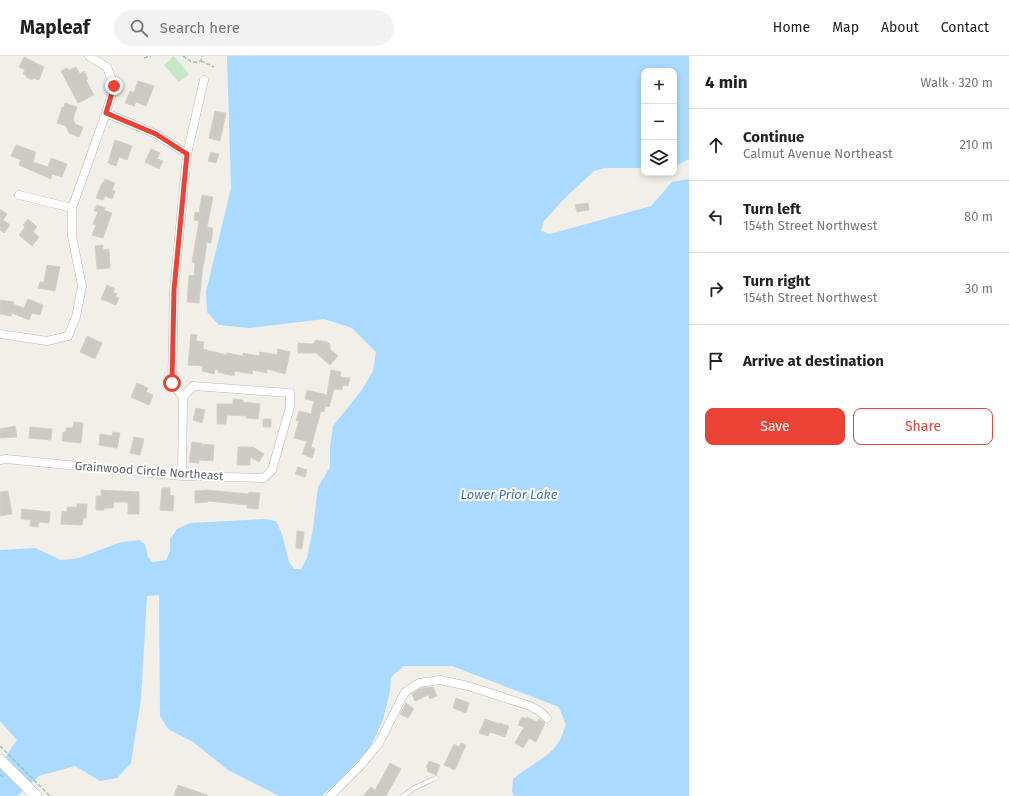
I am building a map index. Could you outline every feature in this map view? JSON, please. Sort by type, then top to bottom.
[{"type":"main road","points":[[0,760],[39,792]]},
{"type":"street","points":[[0,334],[47,341],[68,336],[76,317],[82,286],[72,236],[72,208],[106,113],[114,86],[107,67],[89,56]]},
{"type":"street","points":[[182,476],[183,396],[172,383],[174,290],[187,154],[204,80]]},
{"type":"street","points":[[106,113],[156,134],[187,154]]},
{"type":"street","points":[[19,195],[72,208]]},
{"type":"street","name":"Grainwood Circle Northeast","points":[[0,460],[6,459],[182,476],[264,478],[272,470],[290,407],[290,393],[193,386],[183,396]]},
{"type":"street","points":[[330,796],[360,766],[379,743],[405,692],[419,683],[440,680],[468,686],[530,706],[539,711],[546,718]]},
{"type":"lane","points":[[403,796],[414,788],[436,778]]},
{"type":"path","points":[[144,58],[151,56]]},
{"type":"path","points":[[183,56],[190,62],[197,63],[201,61],[214,67]]},
{"type":"path","points":[[201,61],[202,56]]},
{"type":"path","points":[[0,746],[39,792],[50,796]]},
{"type":"green space","points":[[174,56],[189,74],[179,82],[164,65]]},
{"type":"water","name":"Lower Prior Lake","points":[[227,56],[689,56],[689,159],[677,165],[677,68],[641,68],[641,168],[605,168],[594,171],[565,198],[544,221],[541,231],[550,234],[651,206],[672,182],[689,179],[689,796],[514,796],[512,791],[513,779],[549,753],[561,739],[566,725],[559,707],[452,666],[404,666],[391,677],[390,691],[383,720],[370,748],[337,783],[321,796],[279,796],[228,770],[193,742],[168,729],[160,716],[159,595],[147,596],[141,699],[131,763],[117,778],[100,781],[75,766],[39,776],[17,796],[0,796],[0,765],[17,740],[0,721],[0,550],[35,548],[61,560],[79,558],[118,543],[139,540],[145,544],[148,557],[152,562],[166,560],[170,551],[170,539],[177,529],[190,523],[264,519],[276,521],[282,534],[289,562],[294,569],[301,569],[307,558],[313,529],[318,487],[330,467],[330,448],[333,426],[361,391],[373,371],[376,352],[352,328],[324,319],[249,328],[219,325],[207,312],[206,292],[231,188]]},
{"type":"building","points":[[24,57],[44,67],[39,80],[33,78],[32,80],[23,74],[25,70],[19,67]]},
{"type":"building","points":[[76,67],[80,74],[84,71],[88,79],[86,80],[94,95],[78,103],[61,71],[67,68],[69,70]]},
{"type":"building","points":[[138,81],[154,86],[146,106],[136,102],[134,106],[125,103],[130,91],[134,93]]},
{"type":"building","points":[[65,103],[77,107],[73,119],[75,124],[83,127],[79,137],[69,133],[66,126],[57,123],[62,107],[64,107]]},
{"type":"building","points":[[215,111],[226,113],[220,141],[209,138]]},
{"type":"building","points":[[115,140],[132,146],[127,160],[119,157],[116,166],[108,163]]},
{"type":"building","points":[[16,145],[36,152],[33,162],[48,167],[51,158],[67,164],[62,177],[52,174],[51,179],[19,165],[21,160],[11,156]]},
{"type":"building","points":[[151,149],[160,153],[157,159],[163,161],[159,169],[145,162]]},
{"type":"building","points":[[211,152],[219,154],[216,163],[208,161]]},
{"type":"building","points":[[105,179],[115,183],[112,190],[115,191],[112,199],[105,196],[103,200],[96,198]]},
{"type":"building","points":[[202,195],[213,197],[207,227],[213,228],[211,243],[207,242],[199,303],[187,302],[189,275],[194,276],[195,263],[192,262],[199,221],[194,220],[195,212],[199,213]]},
{"type":"building","points":[[588,203],[589,210],[577,212],[575,205]]},
{"type":"building","points":[[97,205],[112,213],[103,238],[92,235],[96,225],[93,224],[98,212],[94,211]]},
{"type":"building","points":[[0,209],[7,214],[3,220],[10,225],[4,233],[0,230]]},
{"type":"building","points":[[28,219],[37,227],[33,232],[39,237],[32,246],[19,235],[25,227],[23,225]]},
{"type":"building","points":[[103,245],[103,250],[109,249],[110,268],[97,269],[95,246]]},
{"type":"building","points":[[47,265],[60,267],[55,291],[38,288],[40,282],[44,282]]},
{"type":"building","points":[[107,285],[115,289],[113,292],[117,294],[116,297],[119,298],[116,305],[101,299]]},
{"type":"building","points":[[28,299],[43,305],[40,315],[32,313],[29,320],[12,313],[11,316],[0,314],[0,300],[14,302],[13,304],[24,308]]},
{"type":"building","points":[[191,334],[197,335],[196,341],[204,342],[203,349],[226,355],[227,353],[243,356],[243,353],[259,356],[260,352],[277,355],[278,349],[290,352],[285,374],[267,369],[267,373],[253,370],[252,374],[235,371],[234,376],[218,372],[218,370],[215,369],[214,374],[202,371],[203,366],[188,365]]},
{"type":"building","points":[[87,336],[102,343],[95,359],[80,352]]},
{"type":"building","points":[[316,340],[330,344],[330,349],[338,356],[330,365],[316,353],[298,353],[298,343],[313,344]]},
{"type":"building","points":[[331,370],[341,372],[340,377],[350,378],[348,386],[343,385],[342,390],[334,389],[329,407],[325,406],[324,412],[321,411],[311,447],[315,449],[312,458],[302,454],[307,441],[294,438],[299,421],[296,421],[299,411],[311,414],[314,401],[305,399],[307,390],[327,395]]},
{"type":"building","points":[[137,383],[148,388],[146,392],[153,395],[149,405],[131,397]]},
{"type":"building","points":[[233,399],[260,404],[258,419],[246,418],[246,416],[227,415],[226,424],[217,424],[217,404],[233,404]]},
{"type":"building","points":[[196,408],[205,410],[202,423],[193,420]]},
{"type":"building","points":[[263,419],[271,419],[271,427],[263,427]]},
{"type":"building","points":[[74,422],[83,423],[81,443],[62,441],[63,432],[66,432],[66,428],[73,428]]},
{"type":"building","points":[[15,426],[17,437],[0,438],[0,429]]},
{"type":"building","points":[[30,427],[52,429],[51,440],[29,438]]},
{"type":"building","points":[[113,432],[120,433],[117,448],[99,445],[100,434],[112,436]]},
{"type":"building","points":[[134,437],[144,439],[140,455],[130,453]]},
{"type":"building","points":[[192,442],[214,445],[213,461],[199,460],[199,463],[189,462]]},
{"type":"building","points":[[238,447],[253,447],[264,454],[259,462],[250,457],[250,465],[237,465]]},
{"type":"building","points":[[298,467],[307,470],[305,477],[295,474]]},
{"type":"building","points":[[162,488],[170,488],[170,495],[174,496],[173,511],[160,510]]},
{"type":"building","points":[[101,490],[139,492],[139,514],[128,514],[128,502],[114,502],[113,508],[96,510],[96,496],[101,496]]},
{"type":"building","points":[[208,490],[248,494],[249,492],[260,493],[258,509],[247,508],[247,505],[208,501],[195,503],[195,491]]},
{"type":"building","points":[[8,491],[12,514],[0,516],[0,492]]},
{"type":"building","points":[[77,504],[87,504],[86,518],[83,518],[82,525],[61,524],[62,511],[67,512],[67,507],[77,507]]},
{"type":"building","points":[[22,509],[50,512],[49,523],[39,522],[38,527],[30,526],[31,520],[21,519]]},
{"type":"building","points":[[297,531],[304,532],[302,549],[296,548]]},
{"type":"building","points":[[433,687],[437,696],[430,699],[428,695],[415,701],[412,694],[421,688]]},
{"type":"building","points":[[456,698],[469,703],[466,713],[453,708]]},
{"type":"building","points":[[406,703],[414,709],[408,718],[400,714]]},
{"type":"building","points":[[522,717],[526,719],[527,717],[537,722],[539,719],[545,723],[536,742],[529,738],[523,748],[515,743],[524,727],[518,725]]},
{"type":"building","points":[[485,719],[509,726],[505,737],[490,732],[488,736],[479,733]]},
{"type":"building","points":[[461,743],[466,745],[455,770],[444,765],[454,744],[459,747]]},
{"type":"building","points":[[429,761],[440,765],[436,775],[427,771],[428,768],[426,767]]},
{"type":"building","points":[[390,763],[401,769],[386,796],[363,796],[371,787],[375,790]]},
{"type":"building","points":[[178,785],[207,795],[207,796],[174,796]]},
{"type":"route","points":[[114,86],[106,113],[156,134],[187,154],[174,290],[172,383]]}]
